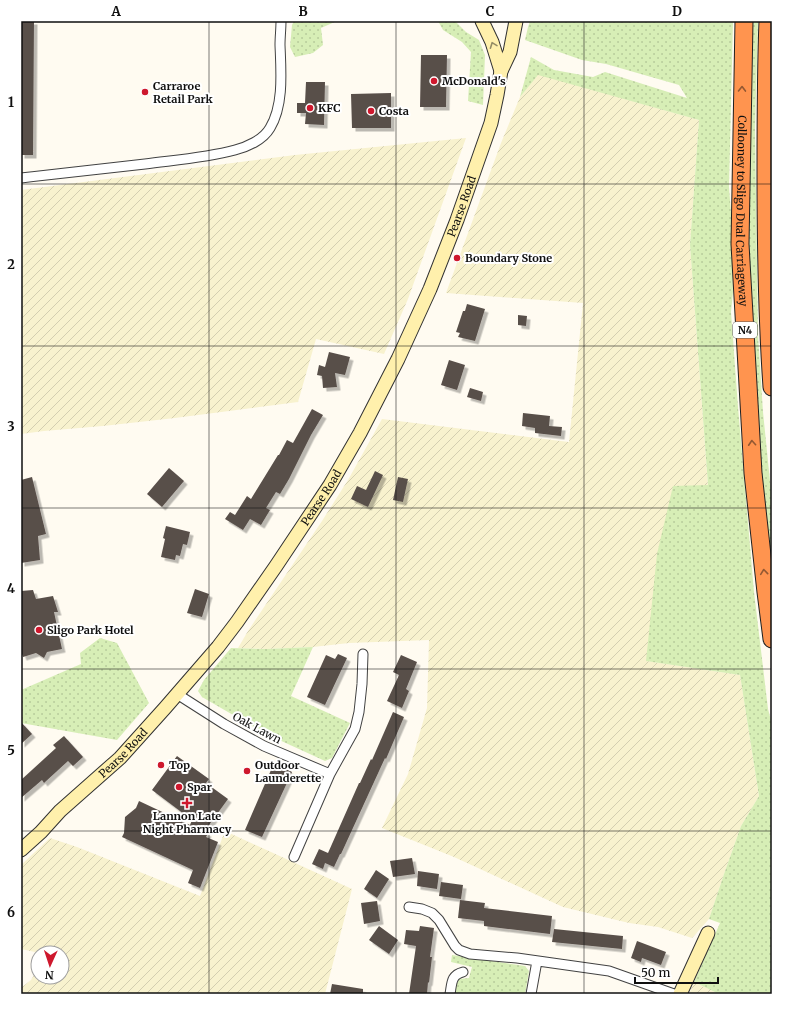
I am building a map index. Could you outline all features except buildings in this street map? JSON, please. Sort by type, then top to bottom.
[{"type":"highway","name":"Collooney to Sligo Dual Carriageway","points":[[744,21],[740,244],[753,473],[772,639]]},
{"type":"highway","name":"Collooney to Sligo Dual Carriageway","points":[[768,21],[766,102],[766,224],[772,387]]},
{"type":"main road","name":"Pearse Road","points":[[482,21],[492,42],[501,71]]},
{"type":"main road","name":"Pearse Road","points":[[21,850],[41,832],[60,811],[120,758],[218,647],[237,622],[330,485],[360,433],[398,359],[430,289],[457,220],[491,123],[501,71],[510,52],[516,21]]},
{"type":"main road","points":[[680,994],[708,933]]},
{"type":"street","points":[[21,178],[200,157],[236,150],[259,140],[270,130],[276,117],[280,102],[280,43],[282,21]]},
{"type":"street","points":[[294,857],[330,774],[355,729],[359,712],[362,684],[363,654]]},
{"type":"street","name":"Oak Lawn","points":[[177,694],[224,724],[264,746],[330,774]]},
{"type":"street","points":[[408,907],[432,912],[439,920],[454,946],[470,954],[537,961],[609,972],[674,994]]},
{"type":"street","points":[[532,994],[537,961]]},
{"type":"street","points":[[450,994],[453,978],[457,973],[463,972]]},
{"type":"shaded area","points":[[538,74],[699,120],[690,245],[708,486],[647,661],[740,675],[759,796],[741,826],[709,919],[692,938],[658,927],[629,923],[563,907],[454,857],[382,828],[408,774],[427,708],[429,640],[349,643],[313,647],[266,649],[238,648],[348,480],[382,419],[569,442],[583,303],[446,293],[501,143],[520,97]]},
{"type":"shaded area","points":[[466,138],[408,299],[384,354],[316,339],[298,402],[175,418],[21,434],[21,190],[295,155]]},
{"type":"shaded area","points":[[225,831],[352,889],[325,994],[21,994],[21,988],[30,981],[30,985],[70,985],[70,945],[30,945],[30,951],[21,949],[21,865],[50,838],[77,847],[200,896]]},
{"type":"shaded area","points":[[694,982],[719,994],[689,994]]},
{"type":"green space","points":[[294,21],[337,21],[321,28],[323,45],[313,53],[295,57],[290,47],[292,25]]},
{"type":"green space","points":[[438,21],[455,21],[466,32],[479,40],[485,55],[483,105],[468,101],[471,52],[462,42],[443,30]]},
{"type":"green space","points":[[530,21],[733,21],[729,187],[733,292],[731,312],[754,592],[768,709],[772,724],[772,994],[719,994],[694,982],[720,923],[709,919],[724,874],[741,826],[759,796],[740,675],[646,661],[657,554],[673,486],[708,485],[690,245],[699,120],[538,75],[520,97],[531,57],[554,70],[593,77],[605,72],[687,98],[679,85],[606,64],[582,60],[525,40]]},
{"type":"green space","points":[[751,21],[758,21],[755,129],[758,335],[763,412],[772,501],[772,588],[762,491],[749,277],[748,175]]},
{"type":"green space","points":[[100,638],[117,643],[149,703],[117,740],[21,723],[21,690],[81,664],[80,653]]},
{"type":"green space","points":[[313,647],[291,696],[350,723],[332,758],[325,761],[264,733],[202,697],[198,691],[204,680],[231,648],[266,649]]},
{"type":"green space","points":[[452,955],[525,966],[529,971],[525,994],[454,994],[459,979],[469,978],[472,967],[451,962]]},
{"type":"place","name":"McDonald's","points":[[434,81]]},
{"type":"place","name":"Carraroe Retail Park","points":[[145,92]]},
{"type":"place","name":"KFC","points":[[310,108]]},
{"type":"place","name":"Costa","points":[[371,111]]},
{"type":"place","name":"Boundary Stone","points":[[457,258]]},
{"type":"place","name":"Sligo Park Hotel","points":[[39,630]]},
{"type":"place","name":"Top","points":[[161,765]]},
{"type":"place","name":"Outdoor Launderette","points":[[247,771]]},
{"type":"place","name":"Spar","points":[[179,787]]},
{"type":"place","name":"Lannon Late Night Pharmacy","points":[[187,803]]}]
